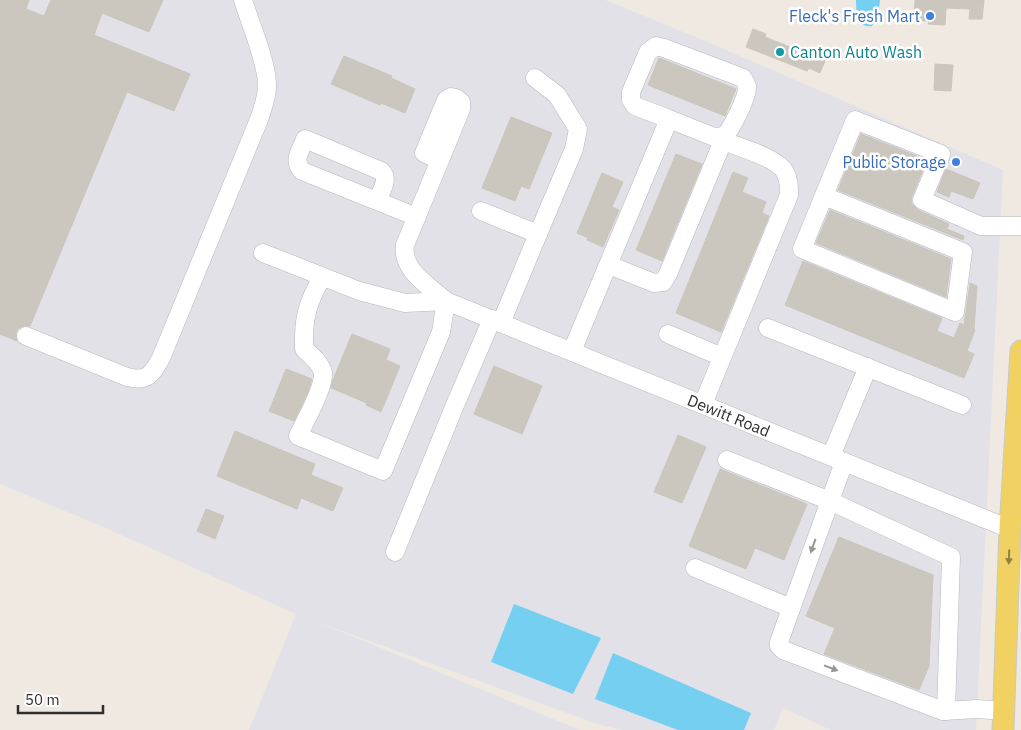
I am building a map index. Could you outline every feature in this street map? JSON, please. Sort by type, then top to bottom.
[{"type":"main road","points":[[1003,720],[1016,525],[1021,351]]},
{"type":"street","points":[[26,336],[132,378],[145,378],[156,369],[267,96],[266,70],[243,0]]},
{"type":"street","points":[[609,265],[654,283],[664,282],[724,138],[731,128],[745,95],[747,85],[744,78],[656,46],[648,52],[631,92],[631,100],[634,106],[724,138],[781,166],[787,178],[789,195],[703,404]]},
{"type":"street","points":[[395,552],[455,405],[538,234],[574,149],[578,129],[557,95],[535,78]]},
{"type":"street","points":[[572,352],[669,120]]},
{"type":"street","points":[[824,196],[964,252],[955,312],[802,249],[855,120],[941,154],[922,200],[981,226],[1021,226]]},
{"type":"street","points":[[377,201],[385,179],[381,171],[306,139],[296,161],[302,171],[377,201],[417,217]]},
{"type":"street","points":[[440,160],[405,246],[404,254],[406,262],[418,277],[446,301]]},
{"type":"street","points":[[481,211],[538,234]]},
{"type":"street","points":[[263,253],[359,291],[405,303],[446,301]]},
{"type":"street","points":[[322,277],[311,295],[303,325],[304,349],[315,358],[323,373],[318,394],[298,436],[383,471],[441,332],[446,301]]},
{"type":"street","name":"Dewitt Road","points":[[446,301],[838,459],[1016,525]]},
{"type":"street","points":[[768,328],[962,405]]},
{"type":"street","points":[[668,334],[722,357]]},
{"type":"street","points":[[868,367],[838,459],[830,501],[779,646],[783,650],[946,711],[977,709],[1003,720]]},
{"type":"street","points":[[727,460],[830,501],[951,557],[946,711]]},
{"type":"street","points":[[695,568],[791,608]]},
{"type":"shaded area","points":[[0,0],[605,0],[703,40],[1003,170],[976,730],[831,730],[783,708],[774,730],[623,730],[600,725],[315,621],[580,730],[249,730],[296,614],[106,528],[0,484]]},
{"type":"water","points":[[856,0],[880,0],[878,17],[872,26],[863,25],[860,22],[857,14]]},
{"type":"water","points":[[514,604],[601,638],[573,694],[491,662]]},
{"type":"water","points":[[613,653],[751,713],[744,730],[678,730],[595,699]]},
{"type":"building","points":[[0,0],[29,0],[26,9],[44,16],[51,0],[163,0],[149,32],[102,13],[94,35],[190,74],[174,111],[127,92],[30,326],[19,328],[16,332],[17,341],[0,334]]},
{"type":"building","points":[[915,0],[984,0],[982,19],[969,19],[970,9],[946,8],[945,25],[928,24],[929,21],[914,20]]},
{"type":"building","name":"Canton Auto Wash","points":[[753,29],[766,34],[765,37],[825,61],[820,73],[809,68],[807,71],[746,47]]},
{"type":"building","points":[[344,56],[392,76],[391,78],[415,89],[405,113],[381,103],[380,105],[331,84]]},
{"type":"building","points":[[659,58],[736,89],[725,116],[648,85]]},
{"type":"building","points":[[935,64],[953,65],[951,91],[934,90]]},
{"type":"building","points":[[511,117],[552,133],[529,189],[521,186],[515,201],[482,188]]},
{"type":"building","points":[[861,134],[927,160],[912,196],[911,203],[918,210],[949,224],[947,229],[964,236],[963,240],[838,190]]},
{"type":"building","points":[[676,154],[702,164],[662,261],[636,250]]},
{"type":"building","points":[[946,169],[980,183],[973,199],[951,191],[949,197],[937,192]]},
{"type":"building","points":[[733,172],[748,178],[742,192],[766,202],[762,213],[769,216],[721,332],[676,313]]},
{"type":"building","points":[[602,173],[623,182],[612,207],[619,210],[603,247],[577,233]]},
{"type":"building","points":[[830,210],[951,259],[946,297],[816,243]]},
{"type":"building","points":[[803,261],[942,318],[937,331],[954,338],[960,323],[964,325],[970,283],[977,286],[975,330],[967,351],[974,354],[964,378],[785,305]]},
{"type":"building","points":[[352,334],[390,349],[386,360],[400,366],[381,412],[366,405],[367,403],[331,388]]},
{"type":"building","points":[[494,366],[542,386],[522,434],[474,414]]},
{"type":"building","points":[[286,369],[312,379],[294,421],[269,411]]},
{"type":"building","points":[[235,431],[315,464],[311,475],[343,488],[333,511],[301,498],[297,509],[217,476]]},
{"type":"building","points":[[678,435],[706,447],[682,503],[654,492]]},
{"type":"building","points":[[720,469],[807,504],[784,560],[755,548],[746,569],[689,546]]},
{"type":"building","points":[[206,509],[224,516],[215,539],[197,531]]},
{"type":"building","points":[[839,537],[933,575],[929,666],[919,690],[824,654],[835,628],[806,616]]},
{"type":"place","name":"Fleck's Fresh Mart","points":[[930,16]]},
{"type":"place","name":"Canton Auto Wash","points":[[780,52]]},
{"type":"place","name":"Public Storage","points":[[956,162]]}]
